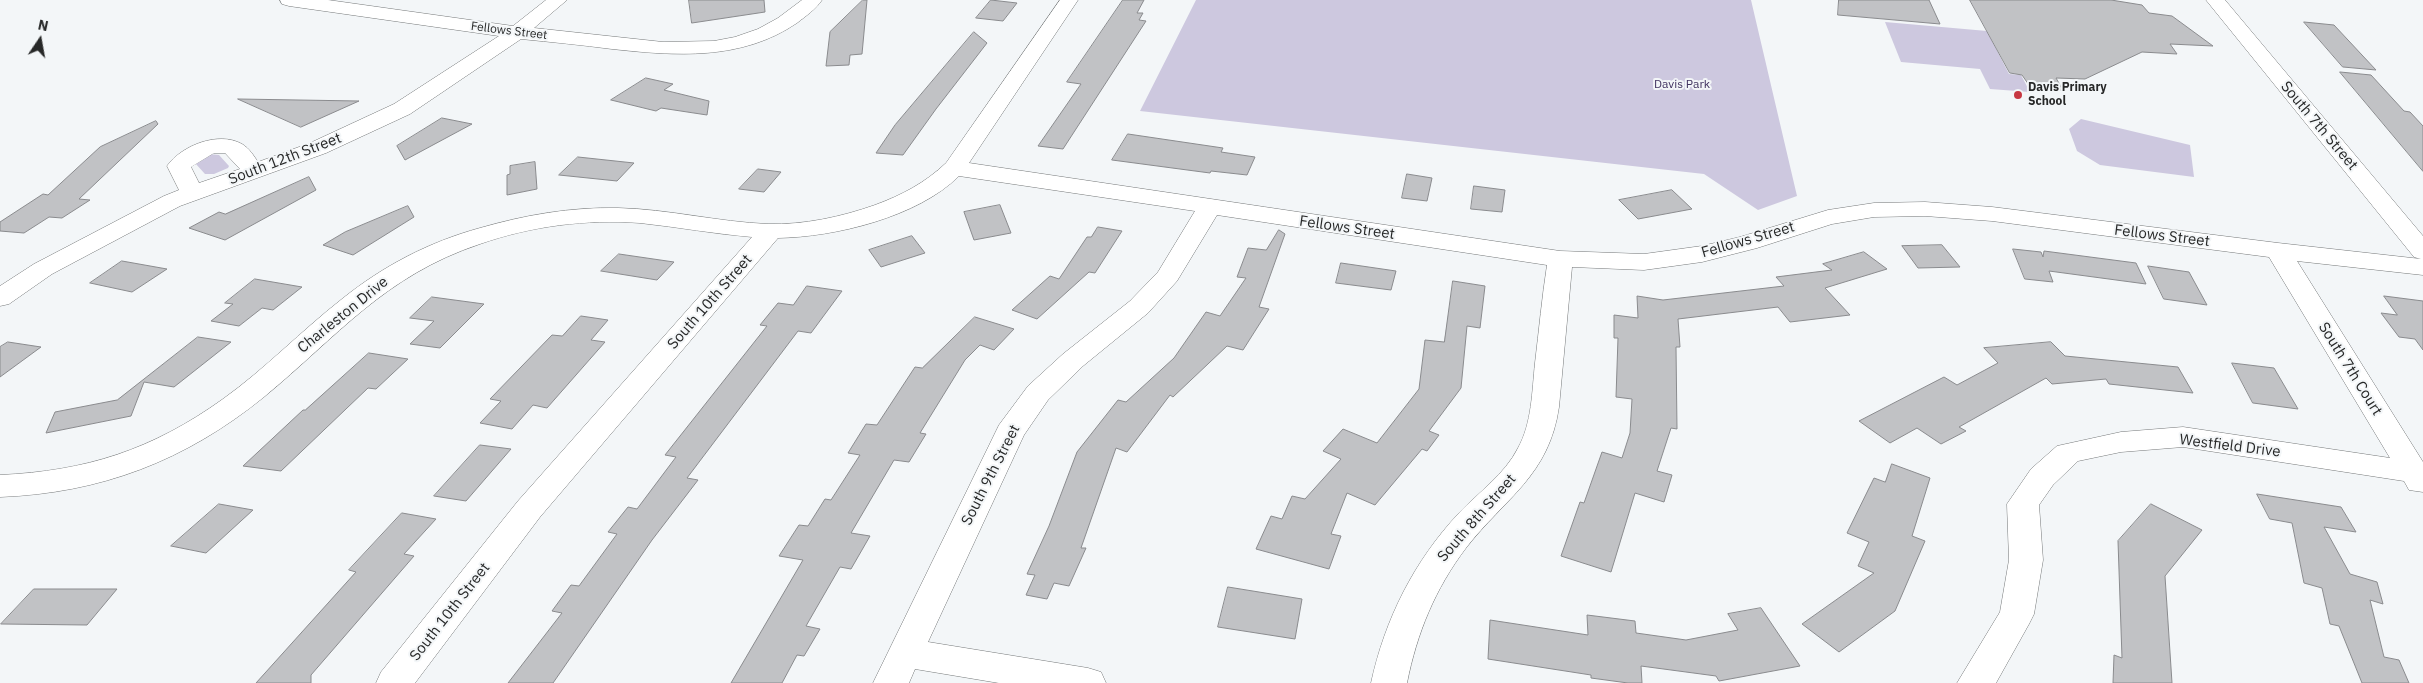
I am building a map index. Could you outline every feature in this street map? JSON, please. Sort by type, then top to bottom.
[{"type":"street","name":"Fellows Street","points":[[289,0],[516,33],[685,48],[731,44],[775,28],[791,20],[813,0]]},
{"type":"street","name":"South 12th Street","points":[[0,298],[43,269],[172,201],[318,148],[402,109],[516,33],[558,0]]},
{"type":"street","points":[[771,231],[806,228],[878,212],[934,186],[954,168],[1069,0]]},
{"type":"street","name":"South 7th Street","points":[[2215,0],[2423,252]]},
{"type":"street","points":[[193,194],[179,166],[187,157],[203,150],[221,146],[234,148],[254,172]]},
{"type":"street","name":"Fellows Street","points":[[954,168],[1560,259],[1644,262],[1702,254],[1748,243],[1828,217],[1874,210],[1925,209],[1992,214],[2278,251],[2423,267]]},
{"type":"street","name":"South 9th Street","points":[[898,668],[1010,432],[1038,393],[1073,360],[1139,307],[1168,276],[1210,207]]},
{"type":"street","name":"Charleston Drive","points":[[0,486],[60,482],[106,471],[160,450],[212,421],[253,390],[366,293],[387,279],[440,251],[486,233],[529,223],[587,215],[637,216],[771,231]]},
{"type":"street","name":"South 10th Street","points":[[394,683],[529,510],[771,231]]},
{"type":"street","name":"South 7th Court","points":[[2278,251],[2418,480]]},
{"type":"street","name":"South 8th Street","points":[[1388,683],[1393,656],[1416,597],[1443,556],[1472,520],[1507,487],[1532,450],[1544,411],[1560,259]]},
{"type":"street","name":"Westfield Drive","points":[[1974,683],[1981,676],[2017,614],[2026,560],[2023,504],[2042,477],[2068,453],[2121,442],[2183,437],[2418,480]]},
{"type":"street","points":[[898,668],[1088,683]]},
{"type":"green space","name":"Davis Park","points":[[1196,0],[1751,0],[1797,196],[1758,210],[1704,174],[1140,111]]},
{"type":"green space","points":[[1885,22],[1987,31],[2009,74],[2021,75],[2030,92],[1990,89],[1980,69],[1901,62]]},
{"type":"green space","points":[[2081,119],[2190,145],[2194,177],[2100,165],[2077,151],[2069,129]]},
{"type":"green space","points":[[209,154],[219,155],[229,166],[228,168],[214,174],[205,174],[195,163]]},
{"type":"building","points":[[689,0],[764,0],[765,12],[692,23]]},
{"type":"building","points":[[863,0],[867,0],[862,54],[850,55],[849,65],[826,66],[830,32]]},
{"type":"building","points":[[991,0],[1017,3],[1003,21],[976,18]]},
{"type":"building","points":[[1123,0],[1144,0],[1137,13],[1143,13],[1139,20],[1146,21],[1063,149],[1038,146],[1081,84],[1067,82]]},
{"type":"building","points":[[1839,0],[1929,0],[1940,24],[1838,15]]},
{"type":"building","points":[[1970,0],[2111,0],[2142,5],[2149,13],[2172,16],[2213,46],[2170,44],[2177,54],[2142,52],[2085,79],[2056,78],[2063,90],[2031,88],[2022,75],[2010,73]]},
{"type":"building","points":[[2304,22],[2334,25],[2376,70],[2343,67]]},
{"type":"building","points":[[974,32],[987,43],[903,155],[876,153],[895,125]]},
{"type":"building","points":[[2340,72],[2371,75],[2404,111],[2410,112],[2423,126],[2423,171]]},
{"type":"building","points":[[646,78],[673,84],[664,90],[709,101],[707,115],[661,108],[656,111],[611,100]]},
{"type":"building","points":[[238,99],[359,101],[301,127]]},
{"type":"building","points":[[442,118],[472,124],[405,160],[397,146]]},
{"type":"building","points":[[156,121],[158,124],[79,199],[90,200],[62,218],[49,217],[24,233],[0,231],[0,222],[43,194],[48,195],[100,147]]},
{"type":"building","points":[[1128,134],[1223,148],[1221,152],[1255,157],[1247,175],[1211,171],[1210,173],[1112,160]]},
{"type":"building","points":[[578,157],[634,163],[617,181],[559,175]]},
{"type":"building","points":[[535,162],[537,189],[507,195],[507,175],[510,174],[510,166]]},
{"type":"building","points":[[758,169],[781,172],[764,192],[739,189]]},
{"type":"building","points":[[1407,174],[1432,178],[1427,201],[1402,198]]},
{"type":"building","points":[[309,177],[316,190],[225,240],[189,228],[219,212],[225,214]]},
{"type":"building","points":[[1474,186],[1505,190],[1502,212],[1471,209]]},
{"type":"building","points":[[1672,190],[1692,209],[1638,219],[1619,200]]},
{"type":"building","points":[[1000,205],[1011,233],[974,240],[964,212]]},
{"type":"building","points":[[408,206],[414,217],[353,255],[323,245],[345,232]]},
{"type":"building","points":[[1098,227],[1122,231],[1095,273],[1089,272],[1037,319],[1012,310],[1050,276],[1059,279],[1087,237],[1091,237]]},
{"type":"building","points":[[1279,230],[1285,234],[1259,307],[1269,309],[1243,350],[1227,346],[1173,397],[1170,395],[1127,452],[1116,448],[1081,548],[1086,548],[1069,586],[1054,583],[1047,599],[1026,595],[1035,575],[1027,574],[1049,526],[1077,452],[1118,400],[1126,402],[1174,358],[1206,312],[1220,316],[1246,278],[1237,277],[1248,248],[1266,250]]},
{"type":"building","points":[[912,236],[925,253],[881,267],[869,250]]},
{"type":"building","points":[[1942,245],[1960,267],[1918,268],[1902,246]]},
{"type":"building","points":[[2013,249],[2041,252],[2043,257],[2044,251],[2136,263],[2146,284],[2049,271],[2053,282],[2025,279]]},
{"type":"building","points":[[1864,252],[1887,269],[1825,288],[1850,315],[1790,322],[1778,307],[1678,319],[1680,347],[1676,347],[1677,429],[1671,428],[1657,471],[1672,475],[1664,502],[1635,493],[1611,572],[1561,556],[1580,502],[1584,503],[1602,452],[1622,458],[1630,433],[1632,399],[1616,397],[1618,338],[1614,338],[1614,315],[1638,318],[1637,296],[1663,300],[1784,286],[1776,277],[1832,270],[1823,264]]},
{"type":"building","points":[[619,254],[674,262],[657,280],[601,271]]},
{"type":"building","points":[[122,261],[167,269],[132,292],[90,283]]},
{"type":"building","points":[[1341,263],[1396,271],[1391,290],[1336,283]]},
{"type":"building","points":[[2148,266],[2189,272],[2207,305],[2164,299]]},
{"type":"building","points":[[255,279],[302,287],[273,310],[262,308],[239,326],[211,321],[233,304],[225,303]]},
{"type":"building","points":[[1453,281],[1485,286],[1480,328],[1467,326],[1461,388],[1429,431],[1439,435],[1427,451],[1422,449],[1375,505],[1347,493],[1331,534],[1341,536],[1329,569],[1256,549],[1271,516],[1282,519],[1292,496],[1305,499],[1341,459],[1323,451],[1343,429],[1377,443],[1419,389],[1425,340],[1444,342]]},
{"type":"building","points":[[807,286],[842,291],[811,333],[798,331],[687,478],[698,480],[652,540],[553,683],[508,683],[562,613],[552,611],[571,585],[579,586],[617,534],[608,532],[628,507],[637,509],[676,457],[665,455],[767,326],[760,325],[778,303],[793,305]]},
{"type":"building","points":[[2384,296],[2423,301],[2423,350],[2415,339],[2399,337],[2381,313],[2397,315]]},
{"type":"building","points":[[432,297],[484,304],[440,348],[410,344],[434,321],[410,318]]},
{"type":"building","points":[[581,316],[608,320],[591,340],[605,342],[547,408],[533,405],[512,429],[480,423],[501,401],[490,399],[552,335],[562,336]]},
{"type":"building","points":[[975,317],[1014,329],[994,350],[980,345],[965,360],[920,433],[926,434],[909,462],[894,460],[851,533],[870,536],[851,569],[840,567],[806,626],[820,629],[804,656],[797,655],[782,683],[731,683],[803,560],[779,556],[799,525],[808,526],[825,499],[831,500],[860,455],[848,453],[866,424],[877,425],[915,367],[922,368]]},
{"type":"building","points":[[198,337],[231,342],[174,387],[144,382],[131,416],[46,433],[55,412],[117,400]]},
{"type":"building","points":[[8,342],[41,347],[0,377],[0,347]]},
{"type":"building","points":[[2051,342],[2065,356],[2178,367],[2193,393],[2109,384],[2106,379],[2052,384],[2046,378],[1959,427],[1966,431],[1941,444],[1917,428],[1890,443],[1859,421],[1944,377],[1957,385],[1998,363],[1984,348]]},
{"type":"building","points":[[369,353],[408,359],[376,389],[368,388],[281,471],[243,466],[303,410]]},
{"type":"building","points":[[2232,363],[2274,368],[2298,409],[2253,403]]},
{"type":"building","points":[[480,445],[511,449],[466,501],[434,496]]},
{"type":"building","points":[[1892,464],[1930,478],[1912,536],[1925,541],[1895,611],[1839,652],[1802,624],[1874,573],[1858,566],[1869,542],[1847,533],[1874,478],[1885,482]]},
{"type":"building","points":[[2257,494],[2341,507],[2356,532],[2324,527],[2350,574],[2377,582],[2383,604],[2370,600],[2384,657],[2399,660],[2409,683],[2362,683],[2339,626],[2330,624],[2322,588],[2304,583],[2292,523],[2270,519]]},
{"type":"building","points":[[219,504],[253,510],[206,553],[171,546]]},
{"type":"building","points":[[2151,504],[2202,530],[2165,576],[2172,683],[2113,683],[2114,655],[2122,658],[2118,541]]},
{"type":"building","points":[[402,513],[436,519],[404,554],[414,556],[311,675],[311,683],[256,683],[356,572],[349,570]]},
{"type":"building","points":[[1228,587],[1302,599],[1295,639],[1218,627]]},
{"type":"building","points":[[34,589],[117,589],[87,625],[1,624]]},
{"type":"building","points":[[1761,608],[1800,666],[1719,681],[1716,676],[1641,666],[1642,683],[1628,683],[1591,678],[1591,675],[1488,659],[1490,620],[1588,635],[1587,615],[1635,621],[1636,633],[1686,640],[1738,630],[1728,614]]},
{"type":"place","name":"Davis Primary School","points":[[2018,95]]}]
